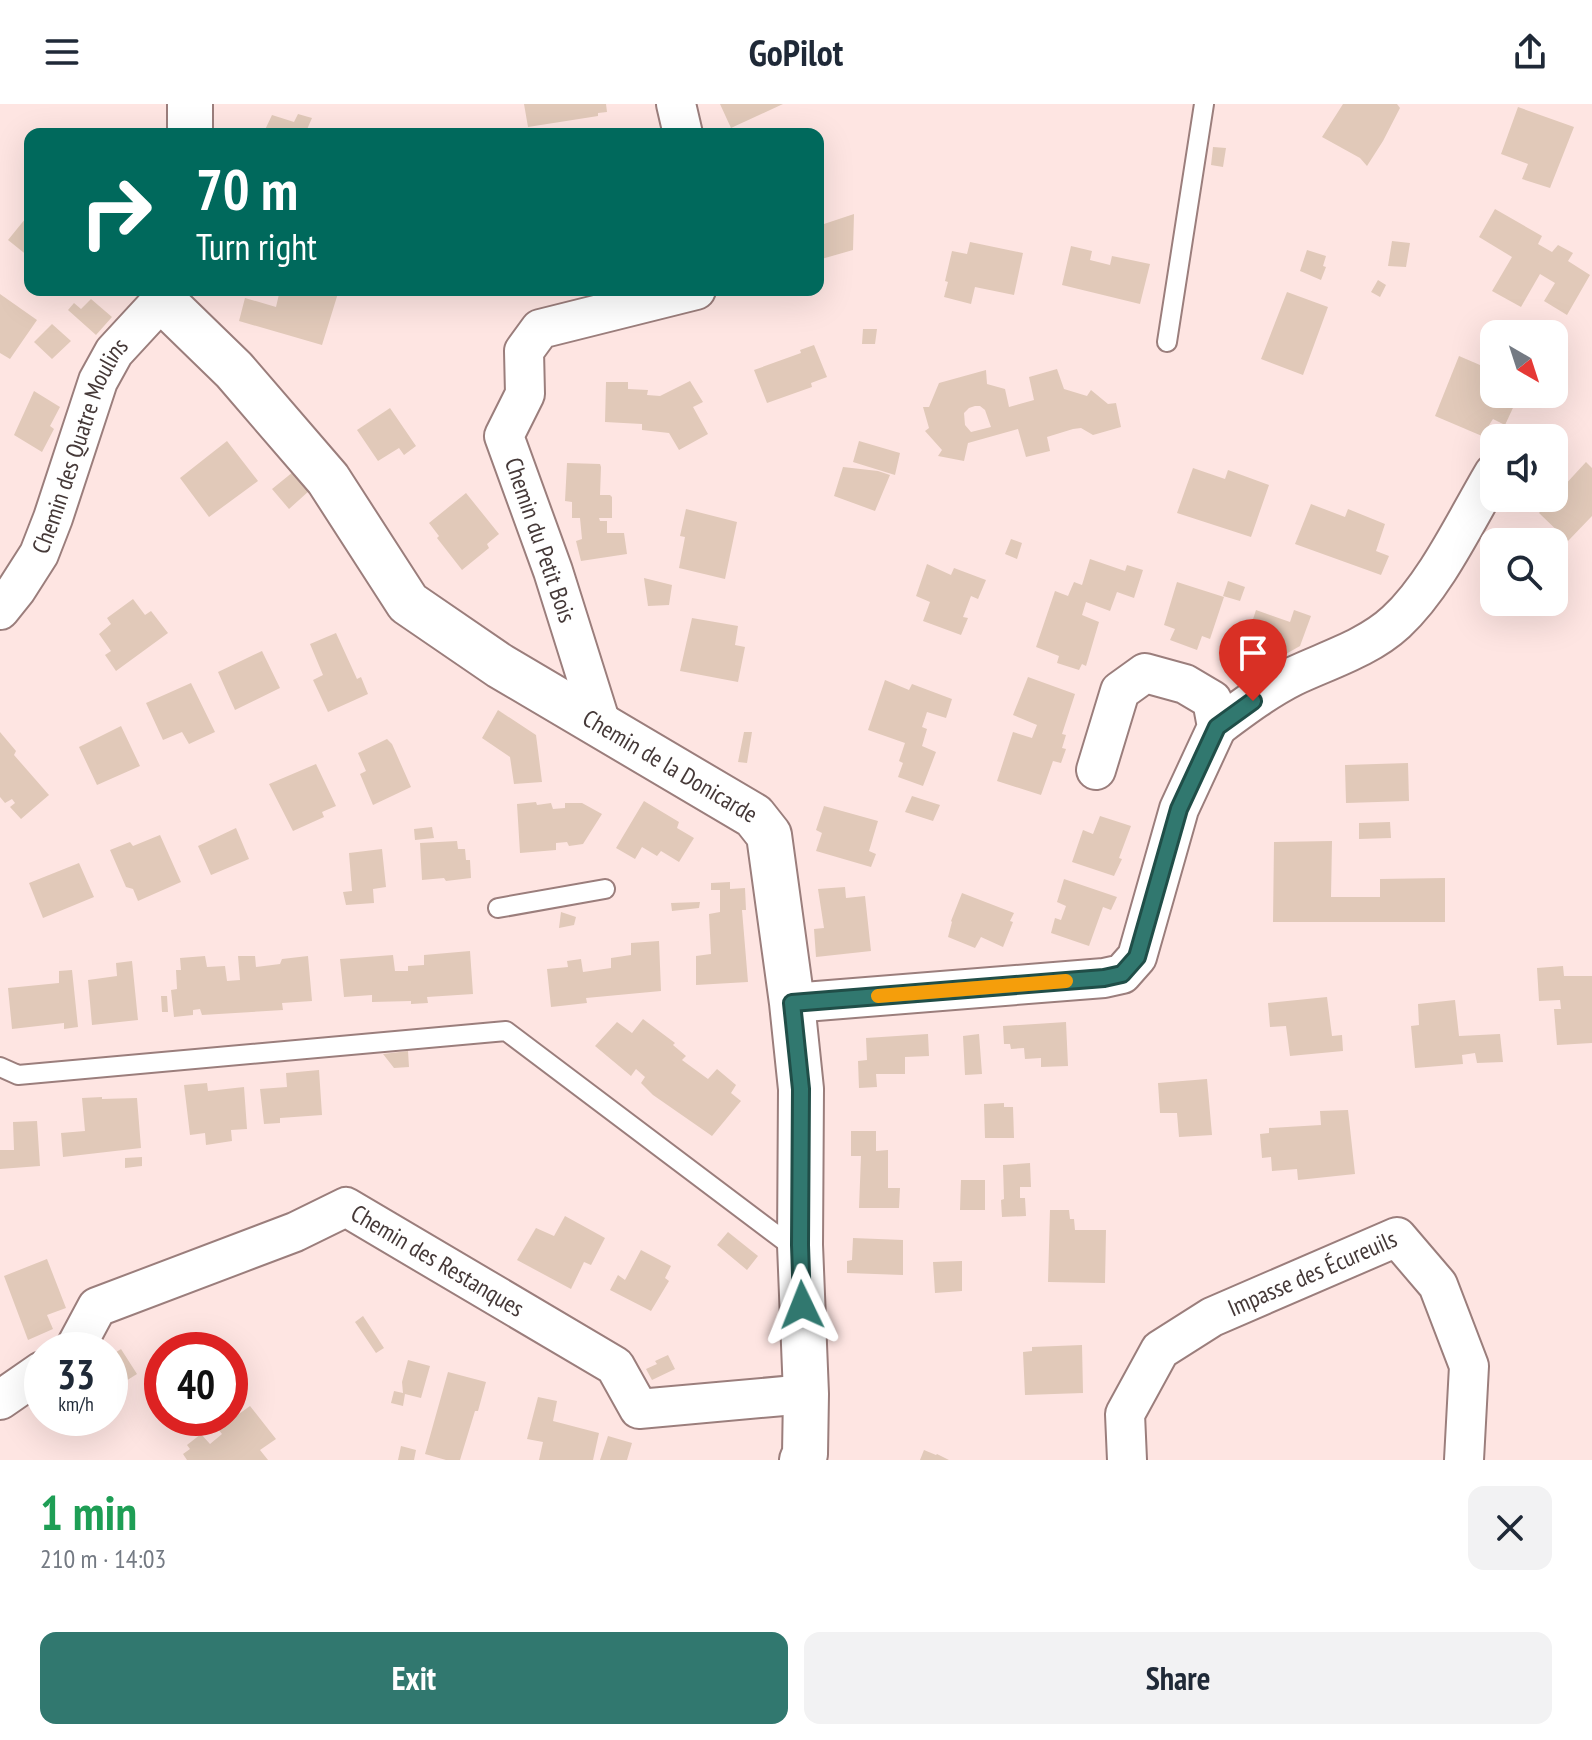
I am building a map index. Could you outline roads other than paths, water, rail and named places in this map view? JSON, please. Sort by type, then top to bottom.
[{"type":"street","points":[[190,104],[190,128]]},
{"type":"street","points":[[676,104],[682,128]]},
{"type":"street","name":"Chemin des Quatre Moulins","points":[[0,610],[39,554],[98,381],[114,352],[163,296]]},
{"type":"street","name":"Chemin de la Donicarde","points":[[165,296],[328,479],[408,603],[500,666],[754,816],[769,835],[801,1089],[800,1245],[806,1394],[805,1454],[802,1460]]},
{"type":"street","name":"Chemin du Petit Bois","points":[[602,727],[553,571],[504,436],[525,394],[524,351],[540,329],[672,296]]},
{"type":"street","points":[[792,1003],[1104,978],[1122,974],[1137,957],[1179,809],[1217,727],[1290,678],[1370,642],[1395,623],[1431,581],[1480,497]]},
{"type":"street","points":[[1096,770],[1120,691],[1145,673],[1185,684],[1212,700],[1217,727]]},
{"type":"street","name":"Chemin des Restanques","points":[[83,1332],[97,1307],[302,1229],[346,1207],[615,1366],[639,1409],[806,1394]]},
{"type":"street","name":"Impasse des Écureuils","points":[[1127,1460],[1125,1414],[1160,1350],[1212,1317],[1397,1237],[1438,1285],[1469,1366],[1464,1460]]},
{"type":"street","points":[[0,1400],[24,1383]]},
{"type":"lane","points":[[1167,342],[1204,104]]},
{"type":"lane","points":[[498,908],[605,889]]},
{"type":"lane","points":[[0,1067],[18,1075],[506,1031],[790,1245],[800,1245]]}]
